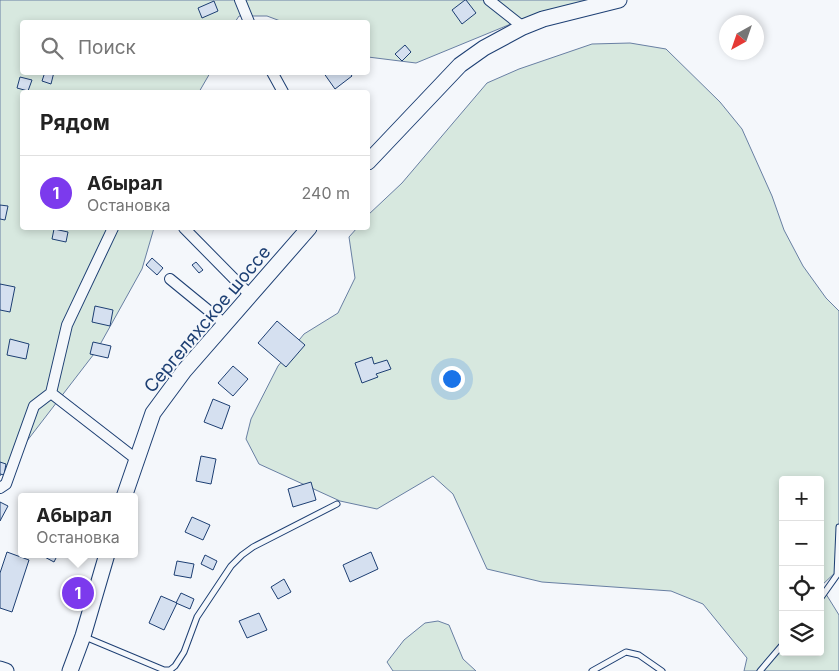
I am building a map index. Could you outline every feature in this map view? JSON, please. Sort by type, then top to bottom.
[{"type":"main road","points":[[370,160],[460,65],[484,48],[523,27],[543,19],[619,0]]},
{"type":"main road","name":"Сергеляхское шоссе","points":[[125,493],[153,413],[184,371],[307,230]]},
{"type":"main road","points":[[70,671],[106,558]]},
{"type":"main road","points":[[0,669],[6,671]]},
{"type":"street","points":[[240,0],[248,20]]},
{"type":"street","points":[[489,0],[523,27]]},
{"type":"street","points":[[274,75],[282,90]]},
{"type":"street","points":[[0,488],[6,484],[34,406],[51,393],[67,325],[111,230]]},
{"type":"street","points":[[186,230],[250,295]]},
{"type":"street","points":[[170,279],[224,324]]},
{"type":"street","points":[[51,393],[136,459]]},
{"type":"lane","points":[[82,636],[164,670],[170,670],[184,652],[197,617],[237,560],[253,547],[337,504]]},
{"type":"lane","points":[[824,594],[838,576],[839,526]]},
{"type":"lane","points":[[760,671],[779,649]]},
{"type":"lane","points":[[592,671],[626,652],[639,654],[662,671]]},
{"type":"shaded area","points":[[0,0],[593,0],[540,12],[416,63],[370,57],[370,20],[278,20],[267,16],[239,16],[236,20],[20,20],[20,75],[209,75],[200,90],[20,90],[20,230],[153,230],[142,269],[97,350],[0,476]]},
{"type":"shaded area","points":[[630,43],[666,49],[720,102],[742,129],[772,196],[784,230],[803,266],[826,298],[839,311],[839,569],[824,583],[824,476],[779,476],[779,656],[824,656],[824,591],[839,615],[839,671],[744,671],[747,658],[703,604],[671,591],[542,582],[487,569],[453,494],[433,476],[377,509],[340,501],[259,464],[246,439],[251,419],[278,366],[304,334],[338,313],[355,278],[349,237],[355,230],[370,230],[370,213],[402,183],[487,83],[519,69],[592,44]]},
{"type":"shaded area","points":[[438,621],[449,625],[463,659],[476,671],[393,671],[387,662],[404,640],[425,623]]},
{"type":"building","points":[[465,0],[476,13],[462,24],[452,10]]},
{"type":"building","points":[[214,1],[218,11],[202,18],[198,8]]},
{"type":"building","points":[[405,45],[411,52],[402,61],[395,54]]},
{"type":"building","points":[[44,75],[53,75],[51,84],[42,81]]},
{"type":"building","points":[[325,75],[351,75],[352,76],[335,89]]},
{"type":"building","points":[[20,77],[32,80],[28,90],[17,88]]},
{"type":"building","points":[[0,205],[8,206],[5,220],[0,219]]},
{"type":"building","points":[[54,230],[68,232],[66,242],[52,239]]},
{"type":"building","points":[[152,258],[163,268],[157,275],[146,265]]},
{"type":"building","points":[[196,262],[203,270],[199,273],[192,265]]},
{"type":"building","points":[[0,284],[15,287],[10,312],[0,310]]},
{"type":"building","points":[[95,306],[113,310],[110,326],[92,322]]},
{"type":"building","points":[[277,321],[305,345],[286,367],[258,343]]},
{"type":"building","points":[[10,339],[29,344],[26,359],[7,355]]},
{"type":"building","points":[[93,342],[111,346],[108,358],[90,354]]},
{"type":"building","points":[[372,357],[374,364],[387,360],[391,369],[376,374],[378,377],[362,383],[355,363]]},
{"type":"building","points":[[233,366],[248,379],[233,396],[218,383]]},
{"type":"building","points":[[213,399],[230,406],[222,429],[204,422]]},
{"type":"building","points":[[201,456],[216,459],[211,484],[196,481]]},
{"type":"building","points":[[0,462],[6,464],[4,475],[0,474]]},
{"type":"building","points":[[311,482],[316,500],[293,507],[288,489]]},
{"type":"building","points":[[0,502],[8,506],[0,521]]},
{"type":"building","points":[[192,517],[210,525],[203,540],[185,532]]},
{"type":"building","points":[[7,552],[18,556],[18,558],[29,560],[12,612],[0,608],[0,573]]},
{"type":"building","points":[[371,552],[378,569],[350,582],[343,565]]},
{"type":"building","points":[[205,555],[217,561],[213,570],[201,564]]},
{"type":"building","points":[[46,558],[56,558],[54,562]]},
{"type":"building","points":[[177,561],[194,564],[191,578],[174,575]]},
{"type":"building","points":[[284,579],[291,592],[278,599],[271,587]]},
{"type":"building","points":[[181,593],[194,599],[190,609],[176,603]]},
{"type":"building","points":[[161,596],[177,603],[164,630],[149,623]]},
{"type":"building","points":[[259,613],[267,630],[247,638],[239,621]]},
{"type":"place","name":"Абырал","points":[[78,593]]}]
